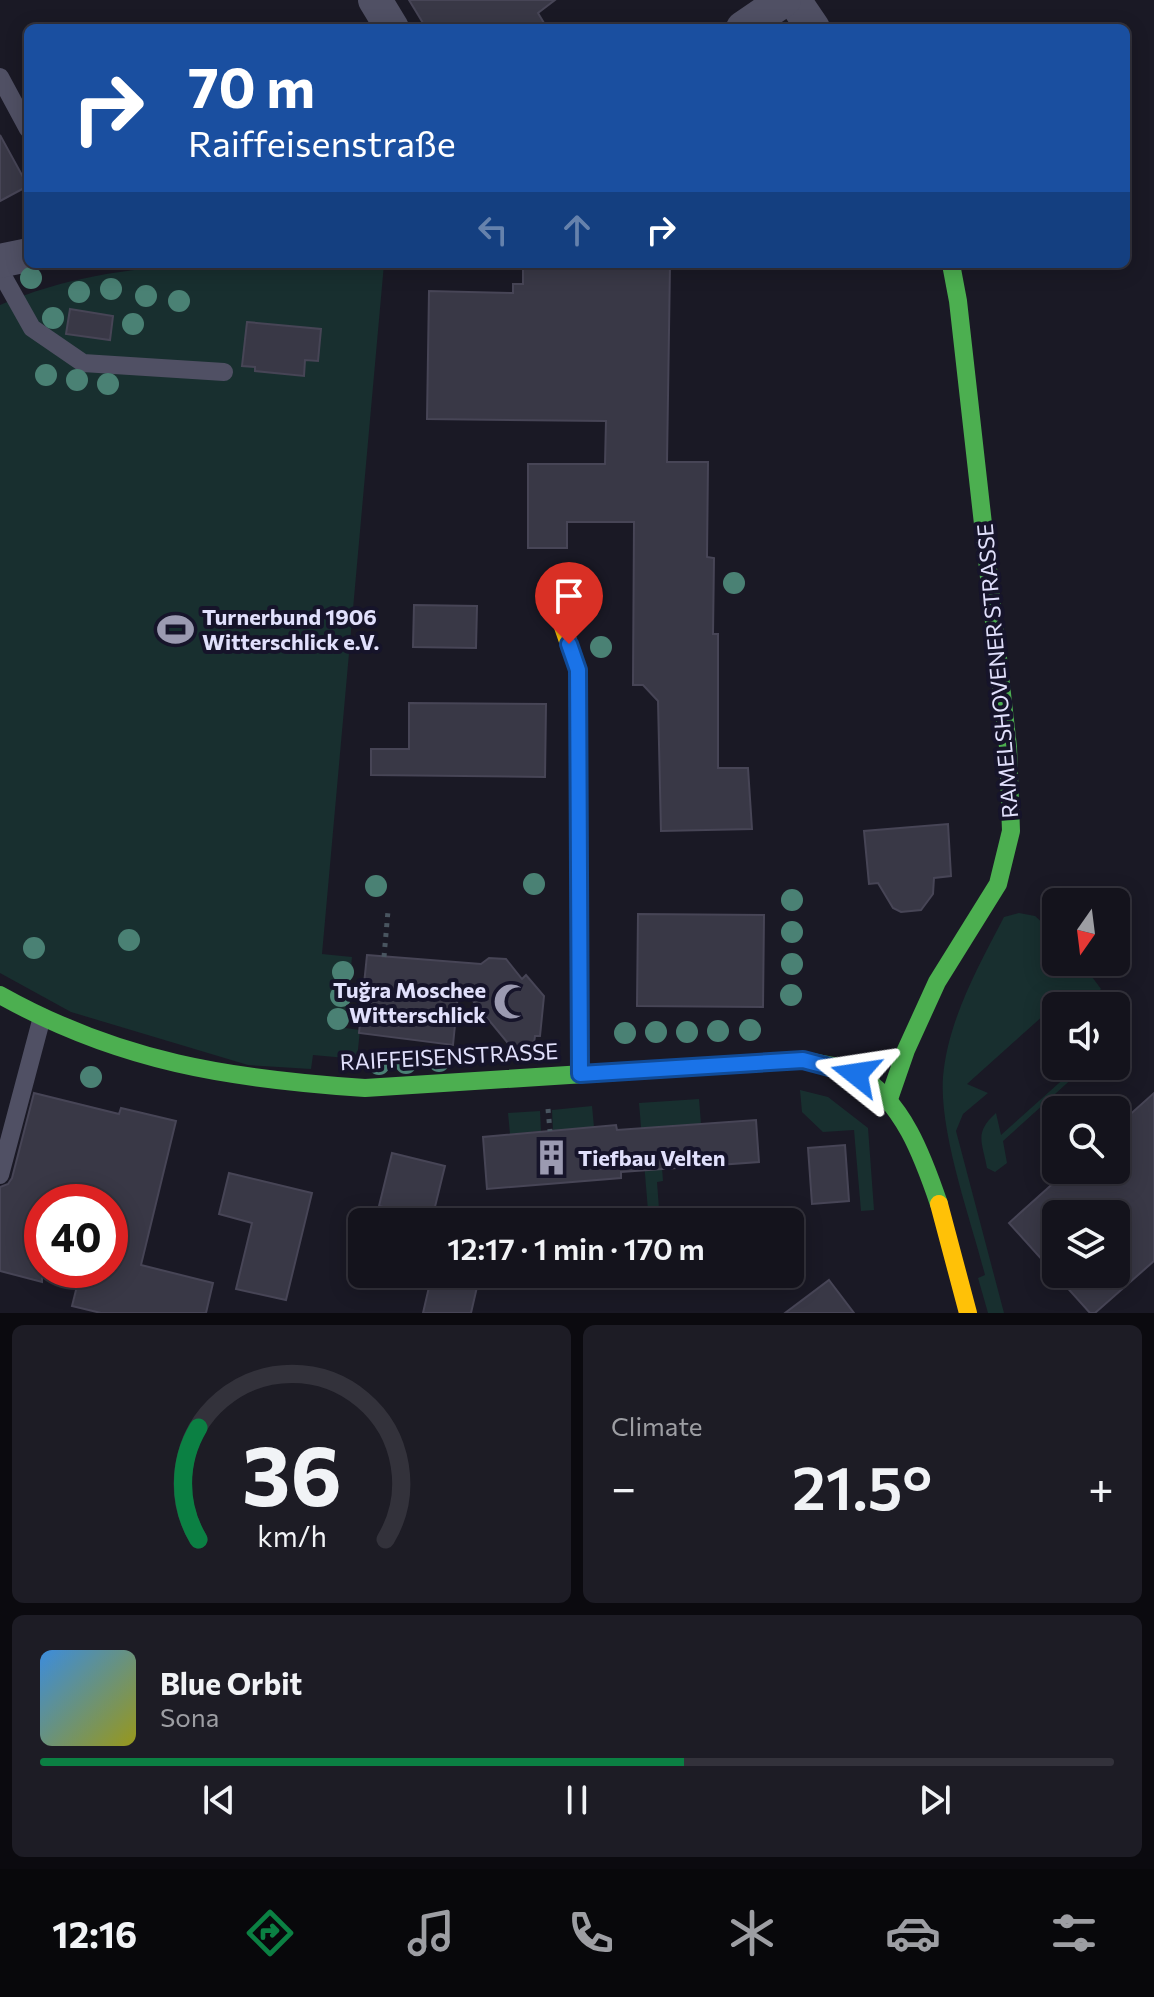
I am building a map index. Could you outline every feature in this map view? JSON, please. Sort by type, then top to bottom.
[{"type":"street","points":[[375,0],[390,24]]},
{"type":"street","points":[[749,24],[784,0]]},
{"type":"street","points":[[794,0],[810,24]]},
{"type":"street","points":[[0,261],[24,256]]},
{"type":"street","name":"RAMELSHOVENER STRASSE","points":[[889,1099],[906,1050],[937,982],[998,884],[1011,831],[1006,732],[952,268]]},
{"type":"street","name":"RAIFFEISENSTRASSE","points":[[560,618],[578,670],[580,1074]]},
{"type":"street","name":"RAIFFEISENSTRASSE","points":[[0,995],[141,1057],[204,1072],[294,1084],[365,1088],[803,1060],[856,1074],[889,1099],[923,1156],[968,1313]]},
{"type":"lane","points":[[0,77],[24,122]]},
{"type":"lane","points":[[0,271],[32,328],[83,363],[224,372]]},
{"type":"lane","points":[[0,1175],[42,1016]]},
{"type":"path","points":[[384,957],[388,911]]},
{"type":"green space","name":"Turnerbund 1906 Witterschlick e.V.","points":[[384,268],[322,954],[352,957],[345,1028],[360,1030],[357,1059],[313,1055],[311,1069],[248,1065],[71,1012],[0,973],[0,305],[71,281],[142,269]]},
{"type":"green space","points":[[1019,913],[1035,916],[1042,922],[1042,976],[1091,976],[1101,989],[1098,992],[1042,992],[1042,1017],[967,1084],[988,1093],[963,1114],[956,1131],[1004,1313],[988,1313],[978,1278],[985,1275],[946,1124],[943,1077],[958,1015],[1004,917]]},
{"type":"green space","points":[[1062,1080],[1071,1080],[1053,1096],[1045,1096]]},
{"type":"green space","points":[[800,1090],[828,1097],[868,1128],[874,1210],[861,1211],[854,1130],[823,1132],[802,1112]]},
{"type":"green space","points":[[1042,1098],[1042,1106],[1003,1141],[1007,1163],[995,1172],[987,1168],[981,1138],[985,1126],[996,1113],[1001,1135]]},
{"type":"green space","points":[[699,1099],[701,1124],[659,1128],[663,1181],[657,1182],[659,1208],[648,1208],[639,1103]]},
{"type":"green space","points":[[592,1106],[594,1127],[553,1131],[552,1110]]},
{"type":"green space","points":[[540,1111],[541,1131],[510,1134],[508,1113]]},
{"type":"building","points":[[409,0],[555,0],[538,13],[545,24],[424,24]]},
{"type":"building","points":[[0,135],[24,179],[24,188],[0,201]]},
{"type":"building","points":[[523,268],[670,268],[667,462],[708,462],[707,557],[714,558],[713,634],[718,634],[718,768],[748,768],[752,829],[661,831],[658,701],[643,685],[633,685],[634,522],[567,522],[567,548],[528,548],[528,464],[605,464],[606,421],[427,419],[429,291],[513,293],[513,284],[523,284]]},
{"type":"building","points":[[70,309],[113,316],[110,340],[66,334]]},
{"type":"building","points":[[247,322],[321,329],[318,361],[305,360],[304,376],[255,371],[255,367],[242,366]]},
{"type":"building","points":[[414,605],[477,606],[476,648],[413,647]]},
{"type":"building","points":[[409,703],[546,704],[545,777],[371,775],[371,749],[409,749]]},
{"type":"building","points":[[948,824],[951,876],[934,878],[933,894],[921,910],[901,912],[893,908],[878,883],[869,884],[864,831]]},
{"type":"building","points":[[638,914],[764,915],[763,1007],[637,1006]]},
{"type":"building","points":[[367,955],[481,964],[489,958],[506,959],[522,979],[526,975],[544,996],[540,1036],[535,1036],[533,1050],[512,1048],[459,984],[453,1045],[359,1033]]},
{"type":"building","points":[[34,1093],[119,1114],[121,1108],[176,1121],[141,1265],[213,1283],[206,1313],[101,1313],[72,1306],[76,1288],[128,1288],[128,1184],[24,1184],[24,1277],[0,1271],[0,1187],[12,1178]]},
{"type":"building","points":[[1154,1093],[1154,1261],[1130,1282],[1130,1200],[1042,1200],[1042,1260],[1009,1223],[1052,1184],[1130,1184],[1130,1114]]},
{"type":"building","points":[[756,1120],[759,1162],[621,1172],[621,1178],[487,1189],[483,1137],[616,1125],[617,1130]]},
{"type":"building","points":[[845,1145],[849,1201],[812,1204],[808,1148]]},
{"type":"building","points":[[392,1153],[445,1166],[435,1208],[379,1206]]},
{"type":"building","points":[[229,1173],[312,1193],[286,1300],[236,1289],[252,1223],[219,1214]]},
{"type":"building","points":[[829,1280],[854,1313],[785,1313]]},
{"type":"building","points":[[429,1288],[477,1288],[471,1313],[423,1313]]},
{"type":"building","points":[[1068,1288],[1123,1288],[1095,1313],[1090,1313]]},
{"type":"traffic: fast","points":[[889,1099],[906,1050],[937,982],[998,884],[1011,831],[1008,747],[952,268]]},
{"type":"traffic: fast","points":[[0,995],[89,1037],[133,1051],[222,1072],[315,1084],[365,1088],[803,1060],[838,1067],[857,1074],[873,1085],[899,1115],[918,1149],[939,1204]]},
{"type":"traffic: slow","points":[[560,618],[578,670],[580,1074]]},
{"type":"traffic: slow","points":[[939,1204],[968,1313]]},
{"type":"place","name":"Turnerbund 1906 Witterschlick e.V.","points":[[176,629]]},
{"type":"place","name":"Tuğra Moschee Witterschlick","points":[[512,1002]]},
{"type":"place","name":"Tiefbau Velten","points":[[552,1157]]},
{"type":"route","points":[[569,644],[578,670],[580,1074],[803,1060],[856,1074]]}]
